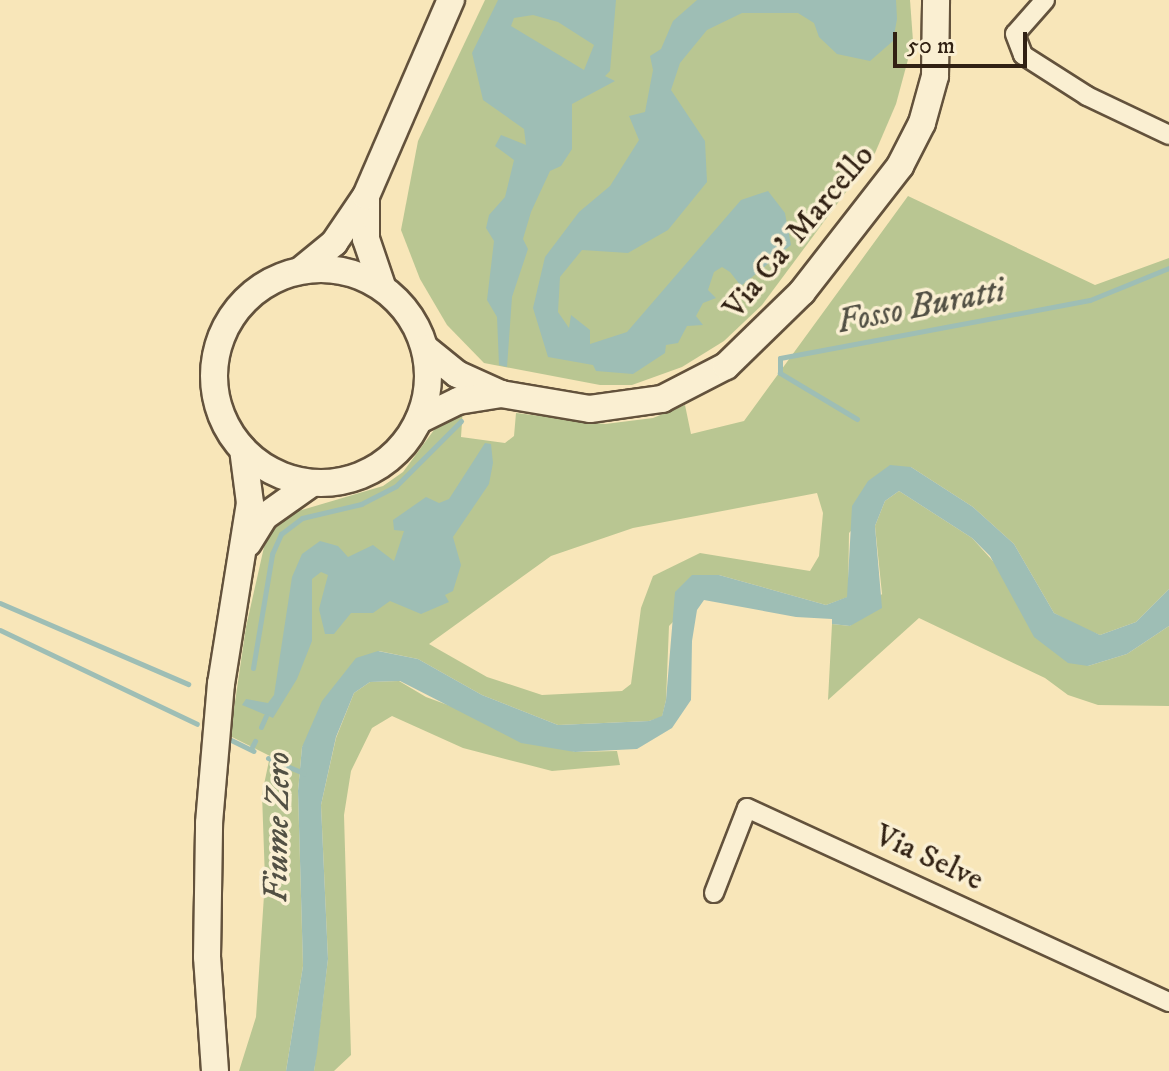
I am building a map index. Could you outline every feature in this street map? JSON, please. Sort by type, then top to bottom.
[{"type":"main road","name":"Via Ca' Marcello","points":[[301,270],[334,243],[366,196],[451,0]]},
{"type":"main road","name":"Via Ca' Marcello","points":[[425,348],[457,374],[501,394],[578,408],[638,405],[684,390],[745,350],[840,246],[912,145],[935,76],[936,0]]},
{"type":"main road","name":"Via Ca' Marcello","points":[[366,196],[366,239],[382,286]]},
{"type":"main road","name":"Via Ca' Marcello","points":[[301,270],[343,270],[382,286],[409,314],[425,348],[427,397],[419,420],[393,455],[376,468],[334,482],[312,483],[275,472],[243,449],[221,414],[216,394],[215,363],[223,333],[246,299],[281,276],[301,270]]},
{"type":"main road","name":"Via Ca' Marcello","points":[[419,420],[458,401],[501,394]]},
{"type":"main road","points":[[215,1071],[207,957],[209,823],[223,671],[246,546],[250,503],[243,449]]},
{"type":"main road","points":[[246,546],[264,517],[312,483]]},
{"type":"street","points":[[1045,0],[1015,34],[1023,55],[1087,96],[1169,135]]},
{"type":"street","name":"Via Selve","points":[[714,893],[747,808],[1169,1002]]},
{"type":"green space","points":[[485,0],[910,0],[913,41],[896,104],[875,153],[762,305],[724,341],[682,367],[632,385],[600,385],[484,363],[447,325],[420,279],[401,230],[418,141]]},
{"type":"green space","points":[[908,196],[1095,285],[1169,258],[1169,589],[1136,622],[1100,635],[1082,628],[1054,613],[1014,544],[973,507],[911,467],[849,533],[848,597],[826,605],[719,575],[669,626],[666,700],[662,717],[649,721],[558,725],[482,695],[418,659],[379,651],[302,747],[298,791],[303,966],[286,1071],[239,1071],[256,1017],[265,880],[262,794],[270,756],[230,736],[246,627],[264,547],[272,531],[295,512],[383,486],[403,472],[434,430],[463,408],[461,437],[505,443],[514,436],[516,413],[605,424],[653,418],[685,405],[691,434],[744,421]],"holes":[[[817,493],[823,513],[819,556],[810,571],[700,553],[653,576],[641,608],[631,684],[622,691],[542,695],[487,677],[429,644],[551,556],[633,528]]]},
{"type":"green space","points":[[899,491],[972,538],[1088,666],[1127,654],[1169,626],[1169,706],[1098,705],[1068,695],[1045,678],[919,618],[828,700],[832,624],[850,626],[882,594],[875,526],[885,501]]},
{"type":"green space","points":[[399,681],[426,697],[575,752],[617,751],[620,765],[552,771],[463,748],[392,716],[372,728],[351,771],[344,815],[351,1055],[334,1071],[314,1071],[328,959],[321,805],[336,738],[354,693],[370,682]]},
{"type":"water","points":[[498,0],[616,0],[610,71],[605,76],[615,81],[572,104],[572,149],[561,166],[550,171],[531,212],[523,239],[528,249],[512,297],[507,367],[499,365],[497,317],[487,300],[494,241],[486,228],[489,215],[505,197],[514,160],[495,146],[501,135],[526,145],[524,129],[483,100],[472,53]],"holes":[[[533,15],[558,22],[594,45],[584,70],[511,26],[514,18]]]},
{"type":"water","points":[[697,0],[896,0],[897,19],[893,41],[870,61],[837,54],[819,37],[814,23],[798,13],[742,13],[707,30],[680,63],[671,90],[705,141],[707,182],[668,230],[628,253],[582,250],[560,277],[558,312],[569,328],[571,315],[590,330],[590,344],[627,332],[741,200],[768,191],[785,213],[791,245],[741,286],[722,267],[714,272],[708,290],[716,298],[703,303],[696,316],[703,325],[687,326],[678,343],[666,345],[665,353],[633,374],[596,371],[593,365],[548,357],[533,308],[545,257],[579,212],[610,186],[639,140],[629,116],[645,112],[653,70],[650,56],[661,49],[673,21]]},
{"type":"water","points":[[485,443],[491,444],[493,463],[489,484],[453,537],[461,565],[453,591],[445,595],[449,602],[421,614],[390,601],[373,613],[351,613],[334,634],[325,634],[319,609],[328,575],[321,572],[312,579],[312,641],[297,679],[273,718],[242,705],[246,699],[268,703],[274,695],[292,577],[302,554],[320,541],[338,546],[348,557],[373,545],[394,561],[404,531],[394,530],[393,520],[426,497],[439,503],[449,499]]},
{"type":"water","points":[[890,465],[911,467],[973,507],[1014,544],[1054,613],[1100,635],[1136,622],[1169,589],[1169,626],[1127,654],[1088,666],[1068,663],[1034,637],[990,556],[972,538],[899,491],[885,501],[875,526],[882,608],[850,626],[832,624],[832,619],[796,617],[704,600],[697,610],[692,641],[691,700],[672,728],[637,749],[575,752],[521,743],[400,681],[370,682],[354,693],[336,737],[321,805],[328,959],[314,1071],[286,1071],[303,966],[298,791],[302,747],[322,701],[356,658],[378,651],[418,659],[482,695],[558,725],[649,721],[662,716],[666,700],[675,592],[692,575],[719,575],[826,605],[847,597],[852,506],[868,481]]},
{"type":"waterway","name":"Fosso Buratti","points":[[857,419],[780,373],[780,358],[1090,300],[1169,268]]},
{"type":"waterway","points":[[253,668],[272,554],[281,534],[302,518],[361,504],[396,486],[461,421]]},
{"type":"waterway","name":"Fosso Buratti","points":[[0,603],[188,684]]},
{"type":"waterway","points":[[0,630],[197,724]]},
{"type":"waterway","points":[[261,727],[266,716]]},
{"type":"waterway","name":"Fiume Zero","points":[[231,740],[254,751]]},
{"type":"waterway","name":"Fiume Zero","points":[[251,749],[255,741]]},
{"type":"waterway","name":"Fiume Zero","points":[[268,758],[304,773]]}]
